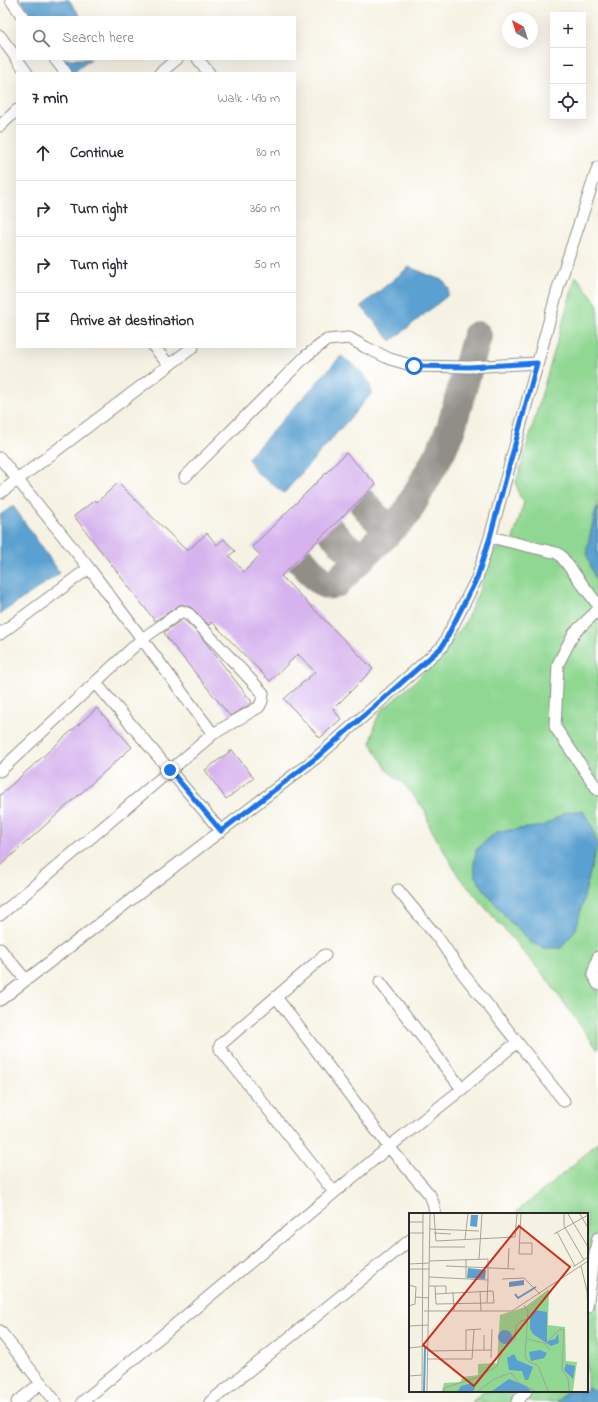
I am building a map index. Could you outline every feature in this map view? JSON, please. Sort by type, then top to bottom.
[{"type":"street","points":[[11,0],[22,16]]},
{"type":"street","points":[[0,36],[16,58]]},
{"type":"street","points":[[18,60],[27,72]]},
{"type":"street","points":[[56,60],[65,72]]},
{"type":"street","points":[[161,72],[176,60]]},
{"type":"street","points":[[199,60],[208,72]]},
{"type":"street","points":[[0,126],[16,111]]},
{"type":"street","points":[[0,1000],[316,758],[442,647],[477,578],[490,537],[559,285],[598,167]]},
{"type":"street","points":[[185,477],[306,356],[327,340],[349,338],[390,359],[414,366],[469,367],[537,363]]},
{"type":"street","points":[[155,348],[169,365]]},
{"type":"street","points":[[0,493],[192,348]]},
{"type":"street","points":[[0,458],[89,568],[213,734]]},
{"type":"street","points":[[490,537],[557,553],[561,556],[598,605]]},
{"type":"street","points":[[0,634],[89,568]]},
{"type":"street","points":[[598,610],[574,633],[558,664],[555,727],[598,790]]},
{"type":"street","points":[[0,771],[142,640],[182,611],[186,612],[262,693],[262,701],[259,707],[213,734],[0,915]]},
{"type":"street","points":[[95,682],[221,831]]},
{"type":"street","points":[[398,890],[438,938],[464,975],[564,1101]]},
{"type":"street","points":[[0,949],[26,980]]},
{"type":"street","points":[[325,955],[220,1045],[220,1048],[334,1192]]},
{"type":"street","points":[[598,957],[593,974],[598,984]]},
{"type":"street","points":[[380,982],[462,1089]]},
{"type":"street","points":[[276,997],[389,1147],[430,1195],[434,1205],[434,1213]]},
{"type":"street","points":[[82,1402],[517,1042]]},
{"type":"street","points":[[588,1300],[598,1238]]},
{"type":"street","points":[[210,1402],[409,1241]]},
{"type":"street","points":[[0,1331],[56,1402]]},
{"type":"street","points":[[17,1402],[41,1383]]},
{"type":"street","points":[[517,1402],[525,1392]]},
{"type":"green space","points":[[576,276],[598,305],[598,1050],[546,978],[459,877],[430,827],[425,810],[403,783],[388,771],[371,743],[376,721],[381,711],[418,679],[464,625],[480,589],[488,561],[494,552],[501,547],[511,546],[524,502],[519,495],[516,483]]},
{"type":"green space","points":[[598,1142],[598,1402],[472,1402],[483,1392],[588,1392],[588,1213],[515,1213],[570,1168]]},
{"type":"water","points":[[21,0],[69,0],[80,16],[32,16]]},
{"type":"water","points":[[64,60],[90,60],[74,72],[72,72]]},
{"type":"water","points":[[409,267],[444,281],[449,289],[447,296],[391,341],[361,306]]},
{"type":"water","points":[[341,356],[365,376],[368,380],[372,393],[284,493],[256,472],[248,458]]},
{"type":"water","points":[[13,506],[60,573],[0,614],[0,515]]},
{"type":"water","points":[[598,506],[598,582],[595,579],[586,553],[596,508]]},
{"type":"water","points":[[583,811],[593,828],[597,845],[576,929],[561,948],[543,948],[530,942],[523,933],[511,923],[475,877],[474,864],[476,850],[496,832],[543,826],[566,812]]},
{"type":"water","points":[[588,1387],[598,1392],[598,1402],[557,1402],[566,1392],[588,1392]]},
{"type":"building","points":[[346,453],[376,484],[281,576],[373,669],[333,709],[341,719],[320,738],[284,699],[315,672],[298,654],[270,681],[212,622],[209,625],[192,608],[181,604],[155,621],[74,516],[95,500],[97,502],[118,483],[187,551],[207,533],[217,545],[224,539],[235,551],[229,556],[244,572],[260,555],[252,547]]},
{"type":"building","points":[[183,619],[199,634],[252,702],[249,705],[230,716],[167,638],[164,632]]},
{"type":"building","points":[[97,708],[132,747],[0,866],[0,795]]},
{"type":"building","points":[[232,750],[254,778],[226,799],[205,770]]},
{"type":"taxiway","points":[[364,504],[376,518],[387,525],[395,524],[406,514],[441,451],[451,428],[477,336]]},
{"type":"taxiway","points":[[332,532],[343,544],[356,553],[361,554],[366,553],[398,522]]},
{"type":"taxiway","points":[[302,561],[323,583],[331,584],[336,583],[366,553]]},
{"type":"route","points":[[170,770],[221,831],[316,758],[442,647],[477,578],[490,537],[537,363],[450,368],[414,366]]}]
